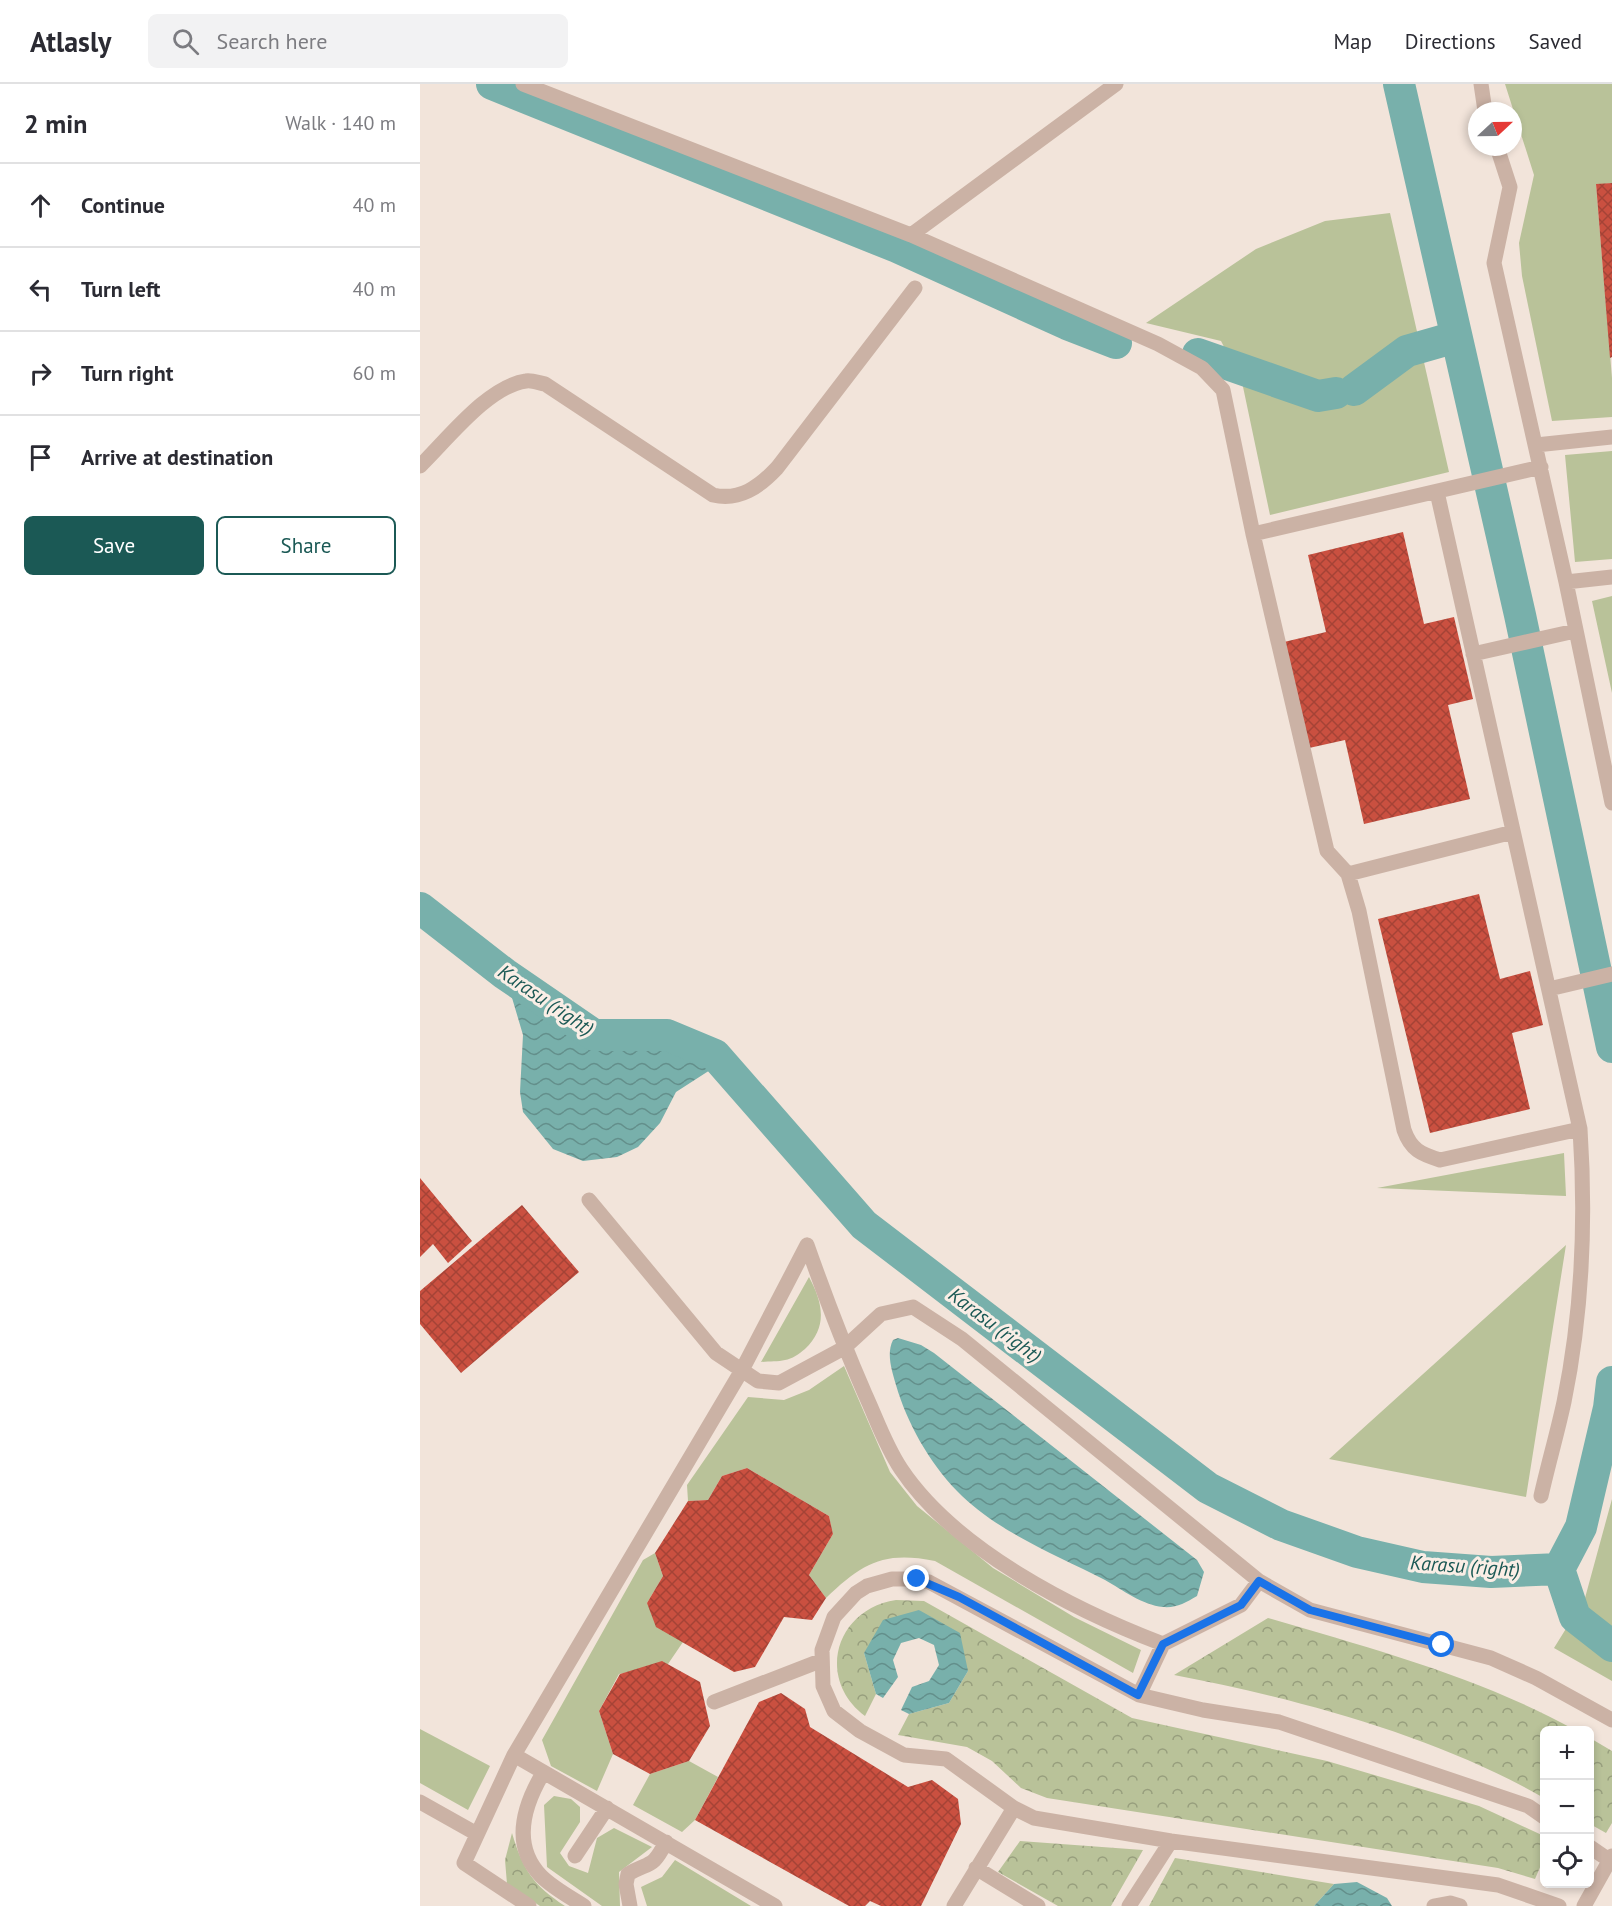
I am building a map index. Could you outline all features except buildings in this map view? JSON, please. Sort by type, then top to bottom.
[{"type":"street","points":[[911,235],[1116,84]]},
{"type":"street","points":[[1480,84],[1483,102]]},
{"type":"street","points":[[535,86],[911,235],[1158,344],[1202,368],[1223,390],[1253,534],[1327,851],[1348,874],[1359,911],[1409,1143],[1419,1154],[1440,1160],[1580,1129]]},
{"type":"street","points":[[1500,156],[1510,187],[1494,263],[1541,467],[1612,803]]},
{"type":"street","points":[[420,466],[483,404],[512,385],[529,380],[545,384],[713,495],[723,497],[744,494],[760,484],[777,468],[915,288]]},
{"type":"street","points":[[1536,445],[1612,437]]},
{"type":"street","points":[[1253,534],[1541,467]]},
{"type":"street","points":[[1437,492],[1580,1129],[1582,1206],[1576,1309],[1564,1401],[1541,1496]]},
{"type":"street","points":[[1566,582],[1612,577]]},
{"type":"street","points":[[1473,654],[1575,631]]},
{"type":"street","points":[[1348,874],[1514,832]]},
{"type":"street","points":[[1548,989],[1609,974]]},
{"type":"street","points":[[589,1200],[716,1353],[758,1381],[779,1383],[844,1348],[881,1314],[913,1307],[962,1339],[1259,1581],[1310,1610],[1491,1658],[1536,1678],[1612,1720]]},
{"type":"street","points":[[528,1906],[465,1863],[477,1834],[514,1755],[742,1370],[807,1245],[844,1348],[886,1445],[911,1483],[931,1505],[1012,1571],[1110,1624],[1163,1644]]},
{"type":"street","points":[[1540,1814],[1528,1806],[1279,1722],[1203,1710],[1138,1695],[959,1597],[917,1579],[878,1581],[856,1593],[834,1617],[824,1639],[820,1662],[827,1699],[834,1711],[904,1755],[946,1759],[1014,1808],[1034,1818],[1171,1841],[1498,1885],[1559,1906]]},
{"type":"street","points":[[1138,1695],[1163,1644],[1241,1605],[1259,1581]]},
{"type":"street","points":[[714,1702],[820,1662]]},
{"type":"street","points":[[514,1755],[775,1906]]},
{"type":"street","points":[[543,1773],[528,1798],[522,1827],[527,1855],[543,1878],[584,1906]]},
{"type":"street","points":[[420,1802],[477,1834]]},
{"type":"street","points":[[575,1856],[607,1808]]},
{"type":"street","points":[[954,1906],[1014,1808]]},
{"type":"street","points":[[1129,1906],[1171,1841]]},
{"type":"street","points":[[630,1906],[626,1884],[628,1874],[638,1868],[649,1867],[657,1859],[666,1842]]},
{"type":"street","points":[[1584,1906],[1611,1860],[1594,1849]]},
{"type":"street","points":[[976,1868],[1038,1906]]},
{"type":"street","points":[[1434,1906],[1450,1903],[1460,1906]]},
{"type":"green space","points":[[1505,84],[1612,84],[1612,183],[1596,185],[1612,378],[1612,417],[1552,421],[1522,276],[1519,243],[1534,175],[1522,137],[1522,102],[1511,102]]},
{"type":"green space","points":[[1390,213],[1449,472],[1270,515],[1242,382],[1221,341],[1146,323],[1256,249],[1325,221]]},
{"type":"green space","points":[[1612,451],[1612,559],[1575,562],[1565,455]]},
{"type":"green space","points":[[1612,596],[1612,693],[1592,601]]},
{"type":"green space","points":[[1564,1153],[1566,1196],[1377,1188]]},
{"type":"green space","points":[[1566,1245],[1526,1497],[1329,1459]]},
{"type":"green space","points":[[809,1277],[818,1296],[821,1314],[817,1332],[812,1341],[793,1357],[782,1361],[761,1362]]},
{"type":"green space","points":[[844,1366],[890,1472],[917,1506],[993,1568],[1074,1617],[1141,1650],[1133,1673],[935,1561],[901,1558],[875,1563],[851,1576],[826,1598],[809,1575],[833,1534],[829,1516],[747,1468],[722,1476],[708,1500],[688,1501],[687,1485],[748,1397],[784,1400],[809,1390]]},
{"type":"green space","points":[[1612,1499],[1612,1681],[1554,1648],[1585,1598]]},
{"type":"green space","points":[[655,1553],[663,1576],[647,1603],[683,1642],[668,1664],[619,1674],[599,1711],[613,1754],[597,1791],[551,1766],[542,1740],[643,1560]]},
{"type":"green space","points":[[896,1600],[924,1601],[1132,1718],[1327,1761],[1479,1806],[1540,1834],[1540,1867],[1535,1879],[1498,1868],[1047,1798],[1021,1788],[992,1761],[967,1747],[898,1735],[909,1714],[949,1703],[968,1671],[919,1610],[864,1653],[876,1694],[865,1716],[850,1700],[840,1683],[837,1665],[839,1647],[847,1631],[859,1617],[875,1606]]},
{"type":"green space","points":[[1268,1618],[1386,1653],[1463,1679],[1539,1711],[1567,1726],[1540,1726],[1540,1796],[1458,1756],[1364,1722],[1268,1695],[1174,1675]]},
{"type":"green space","points":[[420,1729],[490,1766],[468,1810],[420,1783]]},
{"type":"green space","points":[[1594,1740],[1612,1751],[1612,1823],[1606,1833],[1594,1826]]},
{"type":"green space","points":[[689,1761],[718,1777],[695,1820],[682,1832],[633,1805],[650,1774]]},
{"type":"green space","points":[[554,1796],[571,1799],[580,1807],[580,1822],[560,1853],[569,1866],[588,1873],[597,1838],[614,1828],[652,1847],[619,1872],[620,1906],[602,1906],[547,1867],[544,1805]]},
{"type":"green space","points":[[512,1833],[520,1857],[531,1876],[545,1891],[565,1906],[540,1906],[507,1884],[505,1860]]},
{"type":"green space","points":[[1020,1841],[1143,1850],[1111,1906],[1058,1906],[998,1872]]},
{"type":"green space","points":[[1175,1858],[1334,1884],[1314,1906],[1149,1906]]},
{"type":"green space","points":[[675,1860],[751,1906],[647,1906],[641,1887],[662,1877]]},
{"type":"water","points":[[505,974],[594,1035],[667,1035],[715,1055],[721,1063],[676,1092],[660,1123],[638,1147],[617,1157],[583,1161],[553,1149],[523,1112],[520,1092],[523,1035]]},
{"type":"water","points":[[898,1338],[921,1345],[934,1353],[1197,1560],[1204,1572],[1197,1596],[1173,1607],[1155,1606],[1027,1541],[973,1506],[937,1468],[906,1414],[890,1362],[891,1345],[893,1340]]},
{"type":"water","points":[[919,1610],[960,1633],[968,1671],[949,1703],[909,1714],[901,1710],[912,1687],[929,1681],[939,1665],[934,1645],[919,1638],[901,1643],[893,1660],[898,1677],[883,1698],[876,1694],[864,1653],[883,1620]]},
{"type":"water","points":[[1357,1882],[1387,1898],[1392,1906],[1314,1906],[1334,1884]]},
{"type":"waterway","points":[[492,84],[897,247],[1067,324],[1116,343]]},
{"type":"waterway","points":[[1399,84],[1520,615],[1612,1047]]},
{"type":"waterway","points":[[1354,390],[1407,351],[1456,337]]},
{"type":"waterway","points":[[1198,354],[1318,396],[1336,393]]},
{"type":"waterway","name":"Karasu (right)","points":[[420,908],[505,974],[594,1035],[667,1035],[715,1055],[864,1225],[1208,1488],[1281,1525],[1357,1552],[1423,1567],[1491,1572],[1559,1569],[1575,1617],[1612,1646]]},
{"type":"waterway","points":[[1559,1569],[1581,1527],[1609,1408],[1612,1382]]},
{"type":"route","points":[[917,1579],[929,1582],[959,1597],[1138,1695],[1163,1644],[1241,1605],[1259,1581],[1310,1610],[1442,1645]]}]
